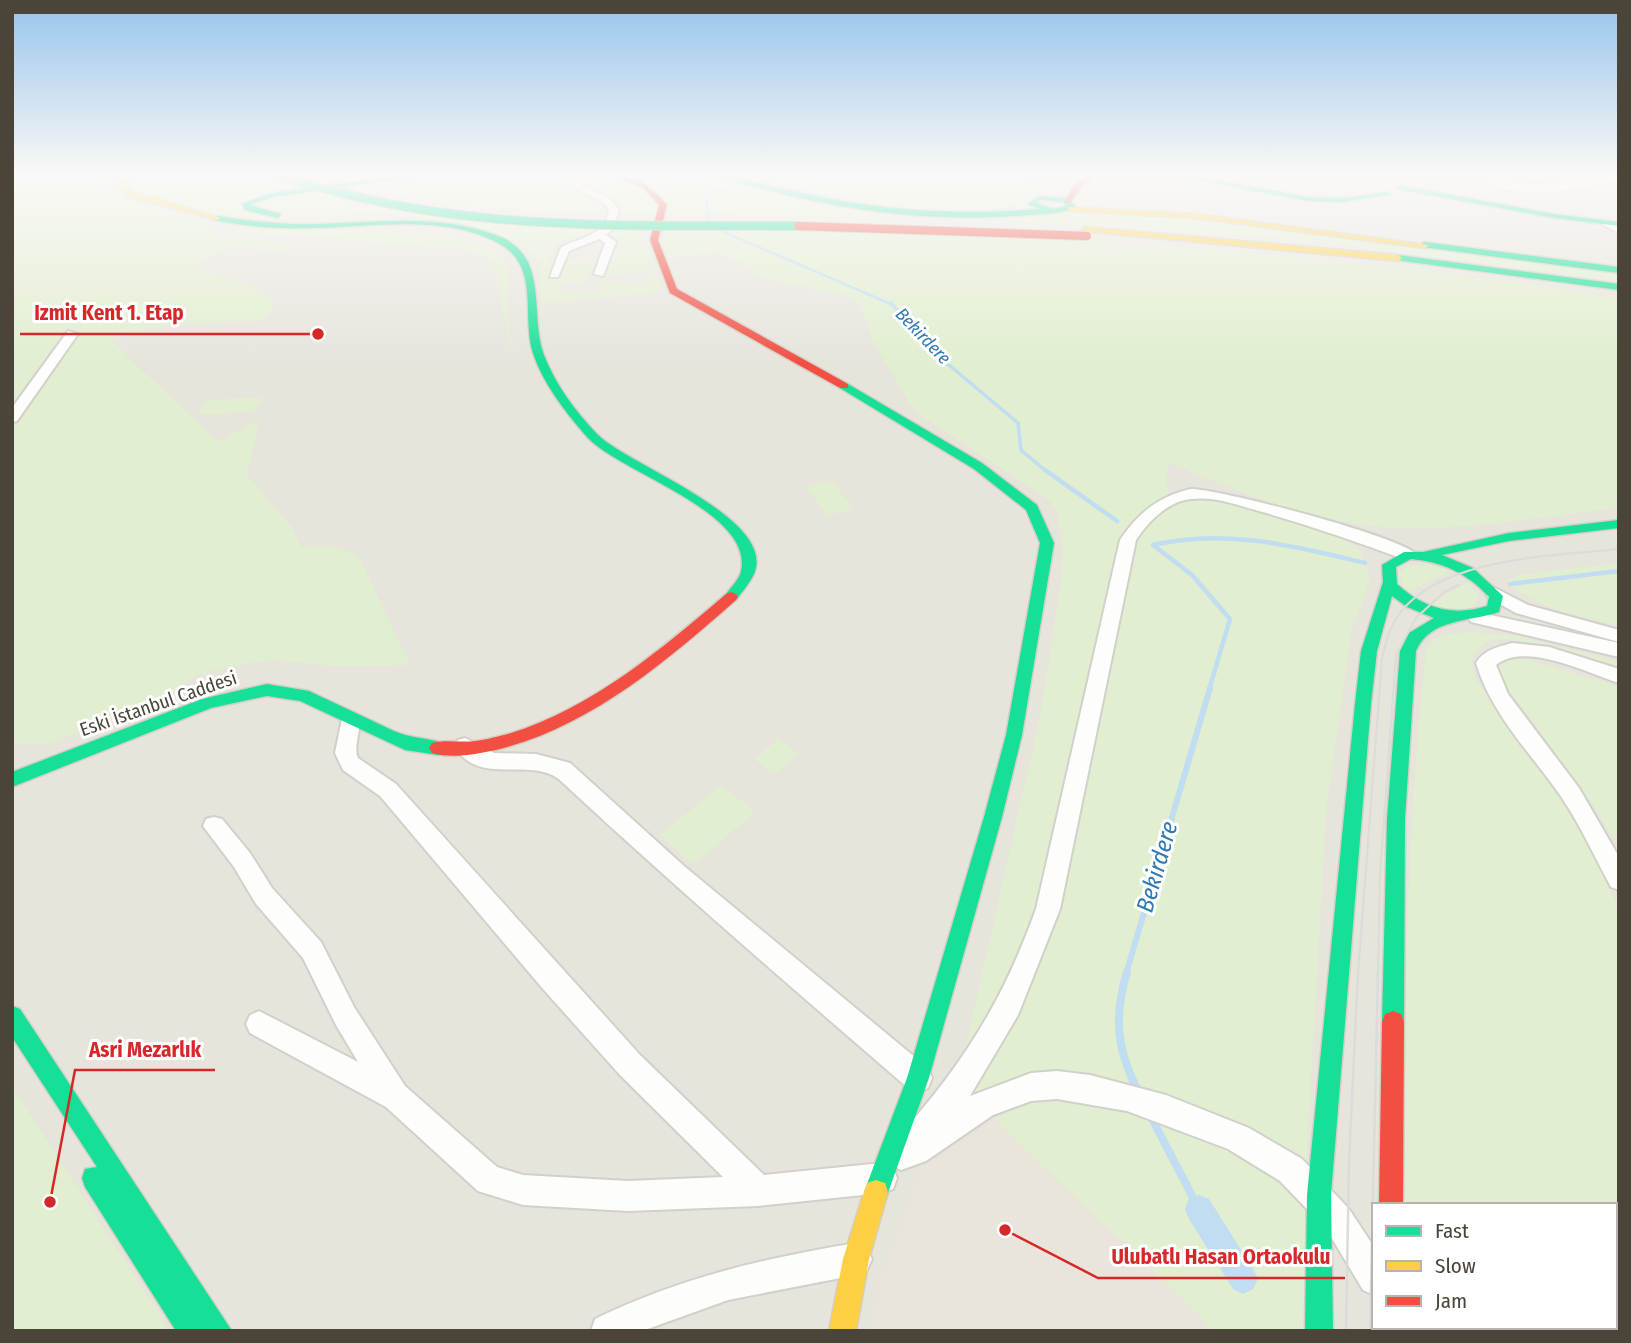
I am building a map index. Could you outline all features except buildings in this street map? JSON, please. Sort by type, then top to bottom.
[{"type":"main road","name":"Eski İstanbul Caddesi","points":[[476,239],[512,255],[519,267],[517,298],[525,358],[573,430],[594,453],[615,468],[714,523],[728,538],[736,558],[734,573],[729,581],[643,654],[611,675],[527,716]]},
{"type":"main road","name":"Eski İstanbul Caddesi","points":[[18,770],[224,698],[254,692],[301,694],[350,719],[409,744],[465,746],[537,728],[603,695],[643,670],[740,589],[746,582],[751,564],[740,533],[726,518],[618,458],[595,436],[538,352],[531,312],[530,268],[526,258],[509,244],[495,239]]},
{"type":"main road","points":[[654,239],[673,291],[944,444],[1016,493],[1032,508],[1042,525],[1047,555],[1014,735],[918,1078],[856,1259],[842,1331]]},
{"type":"main road","points":[[1148,239],[1336,256],[1619,293]]},
{"type":"main road","points":[[1175,239],[1336,249],[1619,287]]},
{"type":"main road","points":[[1402,239],[1619,268]]},
{"type":"main road","points":[[1481,565],[1495,594],[1496,604],[1491,612],[1477,618],[1446,617],[1411,603],[1389,583],[1386,573],[1391,563],[1417,555],[1509,537],[1619,524]]},
{"type":"main road","points":[[1417,555],[1481,565],[1522,549],[1619,538]]},
{"type":"main road","points":[[1319,1331],[1319,1195],[1366,678],[1369,651],[1389,583]]},
{"type":"main road","points":[[1391,1203],[1396,819],[1408,651],[1414,637],[1446,617]]},
{"type":"main road","name":"Eski İstanbul Caddesi","points":[[18,770],[221,685],[267,677],[294,678],[318,684]]},
{"type":"main road","points":[[340,695],[411,730],[442,734],[495,726]]},
{"type":"main road","points":[[12,1017],[219,1331]]},
{"type":"main road","points":[[87,1166],[192,1331]]},
{"type":"street","points":[[554,275],[565,249],[594,239]]},
{"type":"street","points":[[599,274],[611,242],[605,239]]},
{"type":"street","points":[[12,418],[72,334]]},
{"type":"street","points":[[882,1177],[955,1094],[990,1038],[1033,955],[1048,909],[1128,540],[1136,526],[1170,501],[1191,494],[1250,503],[1417,555]]},
{"type":"street","points":[[1343,531],[1391,563]]},
{"type":"street","points":[[1495,594],[1522,609],[1619,636]]},
{"type":"street","points":[[1477,618],[1619,650]]},
{"type":"street","points":[[1619,676],[1522,649],[1504,649],[1492,654],[1486,663],[1488,676],[1569,792],[1619,880]]},
{"type":"street","points":[[350,719],[345,753],[350,764],[388,790],[552,980],[630,1065],[758,1191]]},
{"type":"street","points":[[465,746],[487,762],[543,763],[562,769],[676,873],[918,1078]]},
{"type":"street","points":[[214,826],[242,860],[264,896],[312,950],[345,1016],[395,1096],[465,1162],[489,1180],[508,1188],[628,1196],[758,1191],[882,1177],[979,1104],[1034,1087],[1108,1093],[1174,1112],[1259,1149],[1290,1168],[1319,1195],[1346,1231],[1372,1276]]},
{"type":"street","points":[[258,1024],[395,1096]]},
{"type":"street","points":[[607,1331],[646,1310],[717,1285],[768,1273],[856,1259]]},
{"type":"shaded area","points":[[12,239],[1619,239],[1619,1331],[12,1331]]},
{"type":"shaded area","points":[[994,1119],[1201,1317],[1209,1331],[871,1331],[878,1290],[922,1170]]},
{"type":"green space","points":[[12,239],[248,239],[302,243],[281,253],[232,246],[199,264],[203,272],[242,283],[260,292],[274,306],[266,320],[168,325],[109,339],[217,441],[259,420],[247,475],[291,527],[301,547],[340,547],[359,557],[410,665],[341,667],[274,660],[242,664],[193,676],[170,697],[48,744],[12,744],[12,424],[77,333],[69,331],[12,414]]},
{"type":"green space","points":[[329,239],[448,239],[491,250],[508,265],[508,318],[514,361],[492,259],[461,249]]},
{"type":"green space","points":[[512,239],[584,239],[567,244],[555,244],[547,262],[555,263],[549,278],[562,277],[567,260],[595,263],[584,282],[563,282],[558,291],[583,293],[598,289],[599,282],[640,285],[650,280],[650,273],[645,271],[605,274],[615,248],[613,239],[641,239],[647,245],[661,290],[652,294],[541,303],[539,259]]},
{"type":"green space","points":[[664,239],[1052,239],[1113,242],[1403,268],[1619,298],[1619,508],[1479,525],[1424,528],[1369,526],[1281,506],[1171,463],[1165,473],[1170,501],[1191,494],[1250,503],[1343,539],[1360,550],[1370,580],[1351,633],[1326,812],[1306,1167],[1231,1119],[1178,1099],[1107,1081],[979,1104],[955,1094],[1041,712],[1062,573],[1063,546],[1057,512],[1051,502],[1033,489],[915,412],[873,341],[858,301],[844,295],[766,279],[718,252],[669,258]]},
{"type":"green space","points":[[1267,239],[1340,239],[1619,273],[1619,281],[1329,243]]},
{"type":"green space","points":[[263,397],[255,411],[197,415],[207,400]]},
{"type":"green space","points":[[832,480],[853,509],[827,516],[806,486]]},
{"type":"green space","points":[[1619,563],[1619,625],[1573,615],[1544,605],[1531,599],[1506,580],[1519,575]]},
{"type":"green space","points":[[1428,564],[1452,572],[1430,580],[1408,594],[1403,590],[1399,572],[1411,565]]},
{"type":"green space","points":[[1469,582],[1478,596],[1476,604],[1469,610],[1429,608],[1448,592]]},
{"type":"green space","points":[[1477,632],[1522,637],[1619,662],[1619,670],[1534,644],[1500,639],[1483,645],[1471,661],[1475,678],[1575,817],[1619,909],[1619,1331],[1408,1329],[1617,1329],[1617,1203],[1400,1203],[1410,859],[1419,721],[1426,652],[1434,640]]},
{"type":"green space","points":[[1505,659],[1534,661],[1619,687],[1619,847],[1595,807],[1498,674],[1498,665]]},
{"type":"green space","points":[[778,739],[799,754],[774,774],[754,759]]},
{"type":"green space","points":[[722,785],[755,812],[693,865],[659,835]]},
{"type":"green space","points":[[12,1087],[162,1318],[167,1331],[12,1331]]},
{"type":"green space","points":[[1043,1098],[1105,1100],[1217,1135],[1309,1194],[1307,1331],[1209,1331],[1201,1317],[994,1119]]},
{"type":"waterway","name":"Bekirdere","points":[[739,239],[893,305]]},
{"type":"waterway","name":"Bekirdere","points":[[893,305],[936,354],[1018,423],[1021,450],[1047,472]]},
{"type":"waterway","name":"Bekirdere","points":[[1045,470],[1117,521]]},
{"type":"waterway","points":[[1209,690],[1230,619],[1192,575],[1153,545],[1207,538],[1260,541],[1365,563]]},
{"type":"waterway","points":[[1510,584],[1619,571]]},
{"type":"waterway","name":"Bekirdere","points":[[1126,974],[1210,688]]},
{"type":"waterway","name":"Bekirdere","points":[[1127,972],[1120,1005],[1120,1034],[1126,1063],[1139,1093]]},
{"type":"waterway","name":"Bekirdere","points":[[1151,1117],[1199,1209]]},
{"type":"waterway","points":[[1199,1209],[1243,1279]]},
{"type":"tram line","points":[[1358,974],[1382,658],[1389,634],[1400,613],[1419,594],[1443,580],[1471,570],[1533,558],[1619,549]]},
{"type":"tram line","points":[[1378,974],[1380,875],[1396,655],[1416,618],[1444,592],[1459,585]]},
{"type":"tram line","points":[[1346,1331],[1349,1162],[1358,972]]},
{"type":"tram line","points":[[1373,1203],[1378,972]]},
{"type":"tram line","points":[[1370,1331],[1372,1241]]},
{"type":"traffic: fast","points":[[496,239],[515,249],[524,261],[532,290],[538,353],[549,376],[574,414],[601,444],[708,507],[733,528],[748,549],[748,573],[731,597]]},
{"type":"traffic: fast","points":[[1425,245],[1619,270]]},
{"type":"traffic: fast","points":[[1398,258],[1619,287]]},
{"type":"traffic: fast","points":[[844,386],[978,466],[1032,508],[1047,543],[1014,735],[993,817],[918,1078],[876,1192]]},
{"type":"traffic: fast","points":[[1428,554],[1509,537],[1619,524]]},
{"type":"traffic: fast","points":[[1409,555],[1447,561],[1468,571],[1496,596],[1494,609],[1480,614],[1452,616],[1438,614],[1412,604],[1390,586],[1389,565],[1409,555]]},
{"type":"traffic: fast","points":[[1319,1331],[1319,1195],[1363,704],[1369,651],[1389,583]]},
{"type":"traffic: fast","points":[[1393,1022],[1396,819],[1408,651],[1414,637],[1446,617]]},
{"type":"traffic: fast","points":[[12,780],[208,703],[267,690],[303,695],[405,743],[438,748]]},
{"type":"traffic: fast","points":[[12,1017],[219,1331]]},
{"type":"traffic: fast","points":[[94,1178],[192,1331]]},
{"type":"traffic: slow","points":[[1189,239],[1398,258]]},
{"type":"traffic: slow","points":[[1375,239],[1425,245]]},
{"type":"traffic: slow","points":[[842,1331],[856,1259],[876,1192]]},
{"type":"traffic: jam","points":[[654,239],[673,291],[844,386]]},
{"type":"traffic: jam","points":[[438,748],[475,748],[514,739],[555,722],[634,675],[731,597]]},
{"type":"traffic: jam","points":[[1391,1203],[1393,1022]]},
{"type":"place","name":"Izmit Kent 1. Etap","points":[[318,334]]},
{"type":"place","name":"Asri Mezarlık","points":[[50,1202]]},
{"type":"place","name":"Ulubatlı Hasan Ortaokulu","points":[[1005,1230]]}]
